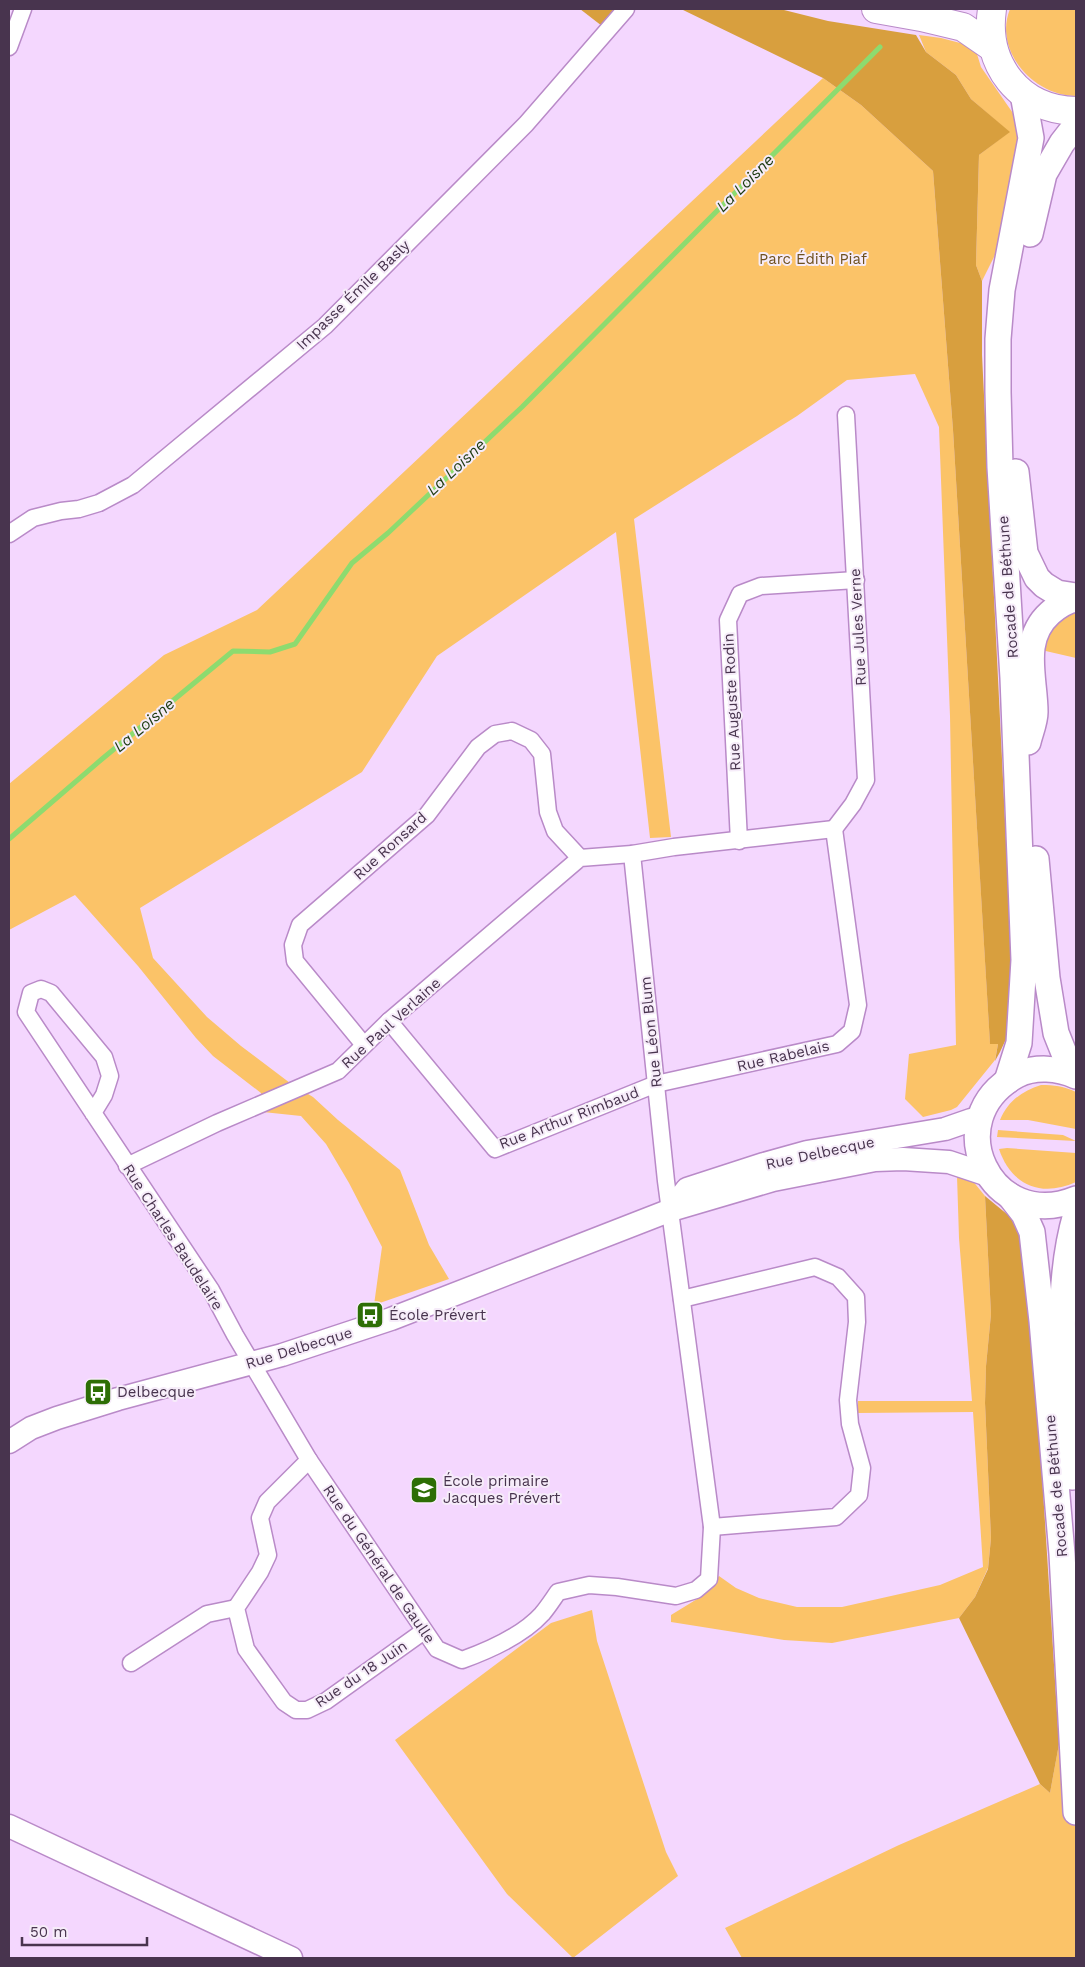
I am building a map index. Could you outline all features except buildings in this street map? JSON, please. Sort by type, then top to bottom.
[{"type":"highway","points":[[876,9],[921,16],[963,27],[992,47]]},
{"type":"highway","points":[[992,9],[990,24],[992,47],[999,65],[1009,80],[1023,94],[1042,105],[1063,111],[1076,111]]},
{"type":"main road","name":"Rocade de Béthune","points":[[1007,1081],[1015,1061],[1019,1043],[1024,960],[1013,678],[1000,467],[998,339],[1002,290],[1031,138],[1023,94]]},
{"type":"main road","name":"Rocade de Béthune","points":[[1076,125],[1062,143],[1044,174],[1020,274],[1013,327],[1013,452],[1018,615],[1036,868],[1046,978],[1056,1033],[1064,1053],[1076,1070]]},
{"type":"main road","points":[[1013,452],[1024,553],[1037,578],[1044,585],[1057,593],[1076,597]]},
{"type":"main road","points":[[1028,742],[1035,714],[1031,665],[1031,648],[1034,635],[1040,624],[1056,608],[1076,597]]},
{"type":"main road","points":[[1076,1076],[1052,1069],[1036,1069],[1007,1081],[987,1101],[980,1118],[977,1143],[979,1154],[988,1175],[998,1187],[1010,1196],[1027,1204],[1045,1206],[1063,1204],[1076,1199]]},
{"type":"main road","name":"Rocade de Béthune","points":[[1010,1196],[1024,1214],[1032,1232],[1042,1321],[1062,1554],[1076,1812]]},
{"type":"main road","name":"Rocade de Béthune","points":[[1076,1214],[1071,1232],[1066,1268],[1062,1323],[1076,1549]]},
{"type":"street","points":[[9,47],[22,9]]},
{"type":"street","name":"Impasse Émile Basly","points":[[9,534],[33,518],[99,503],[133,485],[325,326],[526,124],[626,9]]},
{"type":"street","name":"Rue Jules Verne","points":[[834,829],[854,804],[866,780],[846,415]]},
{"type":"street","name":"Rue Auguste Rodin","points":[[740,841],[728,620],[740,594],[761,586],[856,580]]},
{"type":"street","name":"Rue Ronsard","points":[[364,1045],[295,962],[293,945],[300,925],[426,815],[478,747],[495,734],[512,732],[531,740],[542,754],[548,812],[556,831],[580,858]]},
{"type":"street","points":[[580,858],[632,854],[674,847],[834,829]]},
{"type":"street","name":"Rue Rabelais","points":[[656,1084],[837,1044],[852,1030],[858,1005],[834,829]]},
{"type":"street","name":"Rue Léon Blum","points":[[632,854],[671,1210]]},
{"type":"street","name":"Rue Paul Verlaine","points":[[127,1166],[217,1123],[338,1071],[389,1021],[580,858]]},
{"type":"street","name":"Rue Charles Baudelaire","points":[[93,1113],[104,1095],[110,1076],[104,1057],[51,993],[41,989],[31,993],[26,1012],[127,1166],[211,1290],[251,1363]]},
{"type":"street","name":"Rue Arthur Rimbaud","points":[[389,1021],[495,1148],[656,1084]]},
{"type":"street","name":"Rue Delbecque","points":[[671,1210],[687,1189],[764,1164],[807,1152],[945,1129],[980,1118]]},
{"type":"street","name":"Rue Delbecque","points":[[9,1442],[31,1428],[57,1418],[282,1355],[391,1319],[671,1210],[773,1180],[875,1160],[904,1159],[949,1162],[988,1175]]},
{"type":"street","name":"Rue du Général de Gaulle","points":[[251,1363],[309,1460],[437,1649],[462,1660],[486,1651],[514,1635],[541,1615],[558,1592],[589,1585],[617,1587],[676,1596],[696,1590],[709,1579],[712,1527],[671,1210]]},
{"type":"street","points":[[682,1300],[815,1267],[838,1276],[856,1297],[857,1322],[848,1400],[850,1424],[862,1468],[859,1495],[836,1516],[712,1527]]},
{"type":"street","points":[[131,1663],[207,1614],[236,1608],[260,1572],[268,1554],[260,1518],[267,1502],[309,1460]]},
{"type":"street","name":"Rue du 18 Juin","points":[[236,1608],[246,1649],[284,1702],[296,1710],[307,1710],[326,1701],[424,1631]]},
{"type":"street","points":[[9,1826],[291,1958]]},
{"type":"green space","points":[[1010,9],[1076,9],[1076,96],[1060,94],[1046,88],[1032,80],[1021,68],[1012,55],[1007,40],[1006,25]]},
{"type":"green space","points":[[919,35],[964,44],[977,54],[981,67],[1017,119],[1019,130],[1017,153],[999,247],[982,281],[976,265],[979,155],[1009,132],[971,99],[956,75],[926,52]]},
{"type":"green space","name":"Parc Édith Piaf","points":[[823,78],[861,105],[933,171],[953,430],[990,1043],[998,1044],[995,1060],[957,1107],[951,1110],[923,1117],[905,1099],[909,1054],[956,1045],[950,716],[939,427],[915,374],[847,380],[797,416],[634,519],[671,837],[650,838],[616,532],[437,656],[362,772],[140,908],[153,958],[207,1017],[241,1046],[290,1083],[313,1097],[338,1120],[400,1170],[429,1245],[449,1279],[374,1305],[382,1247],[349,1183],[326,1144],[301,1116],[263,1112],[261,1093],[213,1056],[196,1038],[138,966],[75,895],[9,930],[9,784],[164,655],[257,610]]},
{"type":"green space","points":[[1076,605],[1076,658],[1037,649],[1039,640]]},
{"type":"green space","points":[[1041,1085],[1059,1086],[1076,1092],[1076,1129],[1028,1120],[1000,1120],[1011,1102],[1028,1090]]},
{"type":"green space","points":[[998,1130],[1063,1135],[1076,1141],[997,1137]]},
{"type":"green space","points":[[999,1149],[1076,1153],[1076,1182],[1051,1189],[1029,1185],[1011,1172],[1004,1161]]},
{"type":"green space","points":[[957,1176],[972,1180],[985,1196],[991,1314],[985,1403],[991,1538],[988,1568],[975,1597],[959,1618],[832,1643],[784,1640],[671,1622],[671,1615],[702,1596],[719,1576],[736,1588],[759,1598],[797,1607],[842,1607],[940,1585],[983,1567],[973,1412],[858,1413],[858,1401],[972,1401],[959,1238]]},
{"type":"green space","points":[[592,1610],[597,1641],[666,1852],[678,1876],[573,1958],[507,1894],[395,1740],[551,1623]]},
{"type":"green space","points":[[1076,1742],[1076,1958],[742,1958],[725,1928],[899,1845],[1040,1784],[1050,1793],[1059,1744]]},
{"type":"shaded area","points":[[580,9],[617,9],[602,26]]},
{"type":"shaded area","points":[[681,9],[780,9],[828,21],[916,35],[926,52],[956,75],[971,99],[1010,132],[979,155],[976,265],[982,281],[982,355],[1014,1002],[1013,1024],[995,1061],[998,1044],[990,1044],[953,430],[933,171],[861,105],[823,78]]},
{"type":"shaded area","points":[[985,1196],[1019,1224],[1029,1269],[1059,1744],[1050,1793],[1040,1784],[959,1618],[975,1597],[988,1569],[991,1538],[985,1403],[991,1314]]},
{"type":"waterway","name":"La Loisne","points":[[9,839],[233,651],[270,652],[295,644],[352,563],[388,533],[522,407],[880,47]]},
{"type":"place","name":"École Prévert","points":[[370,1315]]},
{"type":"place","name":"Delbecque","points":[[98,1392]]},
{"type":"place","name":"École primaire Jacques Prévert","points":[[424,1490]]}]
